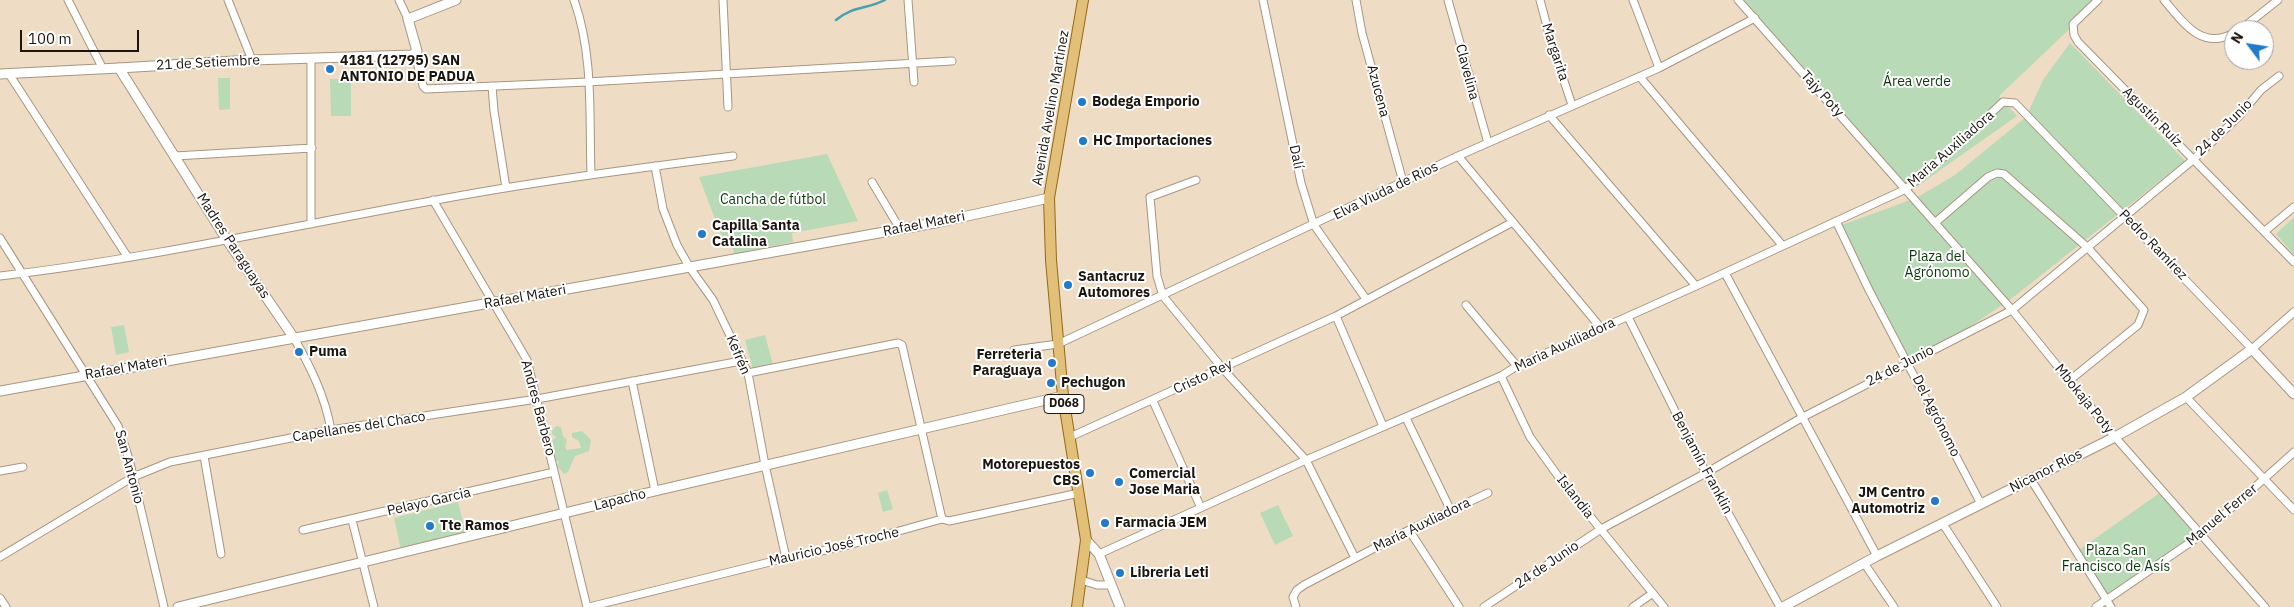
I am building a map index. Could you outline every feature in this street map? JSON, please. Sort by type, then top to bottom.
[{"type":"main road","name":"Avenida Avelino Martinez","points":[[1077,607],[1086,540],[1063,396],[1049,198],[1083,0]]},
{"type":"street","points":[[68,0],[103,69]]},
{"type":"street","points":[[228,0],[252,60]]},
{"type":"street","points":[[399,0],[408,19],[417,50],[415,54],[422,86],[426,89],[587,82],[952,61]]},
{"type":"street","points":[[408,19],[456,0]]},
{"type":"street","points":[[574,0],[584,38],[591,175]]},
{"type":"street","points":[[723,0],[728,107]]},
{"type":"street","points":[[908,0],[914,82]]},
{"type":"street","name":"Dalí","points":[[1263,0],[1301,183],[1314,225],[1366,299]]},
{"type":"street","name":"Azucena","points":[[1356,0],[1362,33],[1403,182]]},
{"type":"street","name":"Clavelina","points":[[1448,0],[1488,143]]},
{"type":"street","name":"Margarita","points":[[1540,0],[1572,105]]},
{"type":"street","points":[[1633,0],[1659,68]]},
{"type":"street","name":"Tajy Poty","points":[[1738,0],[1906,189]]},
{"type":"street","name":"Agustín Ruíz","points":[[2098,0],[2073,24],[2074,35],[2078,42],[2266,231],[2294,262]]},
{"type":"street","points":[[2164,0],[2192,32],[2202,37],[2224,37]]},
{"type":"street","points":[[2253,20],[2278,0]]},
{"type":"street","name":"Elva Viuda de Rios","points":[[1014,350],[1058,344],[1458,156],[1640,77],[1755,18]]},
{"type":"street","name":"21 de Setiembre","points":[[5,74],[252,60],[415,54]]},
{"type":"street","points":[[311,58],[311,224]]},
{"type":"street","name":"Madres Paraguayas","points":[[119,68],[227,240],[294,338],[314,376],[328,412],[331,430]]},
{"type":"street","points":[[5,74],[127,256]]},
{"type":"street","name":"24 de Junio","points":[[1484,607],[1601,529],[1706,474],[1803,417],[2012,310],[2194,159],[2239,116],[2261,90],[2279,76]]},
{"type":"street","points":[[1640,77],[1782,245]]},
{"type":"street","points":[[492,86],[506,188]]},
{"type":"street","name":"Maria Auxiliadora","points":[[1100,554],[1306,460],[1501,376],[1517,366],[1906,189],[1959,144],[2003,102],[2008,101]]},
{"type":"street","name":"Pedro Ramírez","points":[[2008,101],[2015,103],[2294,394]]},
{"type":"street","points":[[1549,115],[1696,286]]},
{"type":"street","points":[[176,156],[312,148]]},
{"type":"street","points":[[0,276],[227,240],[433,200],[506,188],[733,156]]},
{"type":"street","points":[[1458,156],[1602,328]]},
{"type":"street","name":"Kefrén","points":[[655,166],[663,209],[677,245],[690,268],[713,300],[748,372],[765,465],[786,558]]},
{"type":"street","points":[[1936,222],[1988,177],[1997,173],[2004,174],[2088,248],[2144,310],[2138,325],[2070,380]]},
{"type":"street","points":[[1196,180],[1150,197],[1157,276],[1163,296],[1223,369],[1306,460],[1355,558]]},
{"type":"street","points":[[872,182],[900,229]]},
{"type":"street","name":"Mbokaja Poty","points":[[1906,189],[2012,310],[2114,437],[2262,605]]},
{"type":"street","name":"Rafael Materi","points":[[0,391],[690,268],[900,229],[1049,198]]},
{"type":"street","name":"Andres Barbero","points":[[433,200],[492,303],[517,340],[527,360],[588,607]]},
{"type":"street","points":[[2266,231],[2294,207]]},
{"type":"street","name":"Del Agrónomo","points":[[1836,221],[1981,504]]},
{"type":"street","name":"Cristo Rey","points":[[1070,437],[1153,401],[1336,316],[1513,222]]},
{"type":"street","name":"San Antonio","points":[[0,238],[118,426],[133,477],[164,607]]},
{"type":"street","points":[[1724,273],[1877,556]]},
{"type":"street","points":[[1466,306],[1517,366]]},
{"type":"street","name":"Nicanor Ríos","points":[[1782,607],[1877,556],[2114,437],[2186,397],[2252,349],[2294,312]]},
{"type":"street","points":[[1336,316],[1383,426]]},
{"type":"street","name":"Benjamín Franklin","points":[[1628,317],[1706,474],[1782,607]]},
{"type":"street","points":[[748,372],[898,343],[902,345],[905,350],[923,428],[942,519]]},
{"type":"street","name":"Capellanes del Chaco","points":[[0,557],[133,477],[170,462],[331,430],[537,399],[741,361]]},
{"type":"street","name":"Islandia","points":[[1501,376],[1530,438],[1664,607]]},
{"type":"street","points":[[632,381],[656,491]]},
{"type":"street","name":"Lapacho","points":[[178,607],[765,465],[1063,396]]},
{"type":"street","points":[[2186,397],[2294,510]]},
{"type":"street","points":[[1153,401],[1201,508]]},
{"type":"street","points":[[1406,418],[1450,511]]},
{"type":"street","name":"Manuel Ferrer","points":[[2096,607],[2109,604],[2201,535],[2294,452]]},
{"type":"street","points":[[204,456],[221,554]]},
{"type":"street","points":[[0,471],[23,467]]},
{"type":"street","name":"Pelayo Garcia","points":[[303,530],[554,472]]},
{"type":"street","points":[[2030,478],[2109,604]]},
{"type":"street","name":"Mauricio José Troche","points":[[588,607],[786,558],[845,546],[942,519],[948,521],[1080,493]]},
{"type":"street","name":"María Auxliadora","points":[[1296,607],[1293,597],[1296,590],[1409,530],[1488,493]]},
{"type":"street","points":[[352,520],[374,607]]},
{"type":"street","points":[[1942,524],[1997,607]]},
{"type":"street","points":[[1409,530],[1459,607]]},
{"type":"street","points":[[1086,540],[1100,554],[1120,607]]},
{"type":"street","points":[[1864,563],[1894,607]]},
{"type":"street","points":[[1081,580],[1097,585],[1107,585],[1110,582]]},
{"type":"street","points":[[1632,607],[1653,593]]},
{"type":"street","points":[[0,598],[6,607]]},
{"type":"street","points":[[2253,607],[2262,605]]},
{"type":"green space","name":"Área verde","points":[[1735,0],[2100,0],[1999,96],[2017,116],[1906,194]]},
{"type":"green space","name":"Plaza del Agrónomo","points":[[2070,43],[2185,161],[2011,299],[1909,368],[1839,226],[1916,198],[1955,175],[2026,117],[2043,80]]},
{"type":"green space","points":[[218,78],[230,78],[230,109],[219,110]]},
{"type":"green space","points":[[330,79],[351,79],[351,116],[331,116]]},
{"type":"green space","name":"Cancha de fútbol","points":[[827,154],[858,221],[792,233],[793,242],[734,254],[732,244],[725,245],[699,177]]},
{"type":"green space","points":[[2294,217],[2294,255],[2276,234]]},
{"type":"green space","points":[[124,325],[129,352],[116,355],[111,327]]},
{"type":"green space","points":[[765,335],[773,365],[753,370],[745,340]]},
{"type":"green space","points":[[556,426],[561,427],[563,436],[567,440],[565,447],[567,450],[581,448],[579,441],[572,437],[572,433],[582,431],[591,440],[589,451],[575,456],[568,472],[564,474],[557,466],[559,462],[555,460],[550,443],[556,437],[552,434],[552,431]]},
{"type":"green space","points":[[887,490],[893,509],[883,512],[878,493]]},
{"type":"green space","name":"Plaza San Francisco de Asís","points":[[2161,492],[2201,535],[2107,601],[2076,552]]},
{"type":"green space","name":"Tte Ramos","points":[[458,502],[466,534],[401,550],[394,518]]},
{"type":"green space","points":[[1278,505],[1293,536],[1275,545],[1260,513]]},
{"type":"waterway","points":[[836,20],[848,12],[885,0]]},
{"type":"place","name":"4181 (12795) SAN ANTONIO DE PADUA","points":[[330,69]]},
{"type":"place","name":"Bodega Emporio","points":[[1082,102]]},
{"type":"place","name":"HC Importaciones","points":[[1083,141]]},
{"type":"place","name":"Capilla Santa Catalina","points":[[702,234]]},
{"type":"place","name":"Santacruz Automores","points":[[1068,285]]},
{"type":"place","name":"Puma","points":[[299,352]]},
{"type":"place","name":"Ferreteria Paraguaya","points":[[1052,363]]},
{"type":"place","name":"Pechugon","points":[[1051,383]]},
{"type":"place","name":"Motorepuestos CBS","points":[[1090,473]]},
{"type":"place","name":"Comercial Jose Maria","points":[[1119,482]]},
{"type":"place","name":"JM Centro Automotriz","points":[[1935,501]]},
{"type":"place","name":"Farmacia JEM","points":[[1105,523]]},
{"type":"place","name":"Tte Ramos","points":[[430,526]]},
{"type":"place","name":"Libreria Leti","points":[[1120,573]]}]
